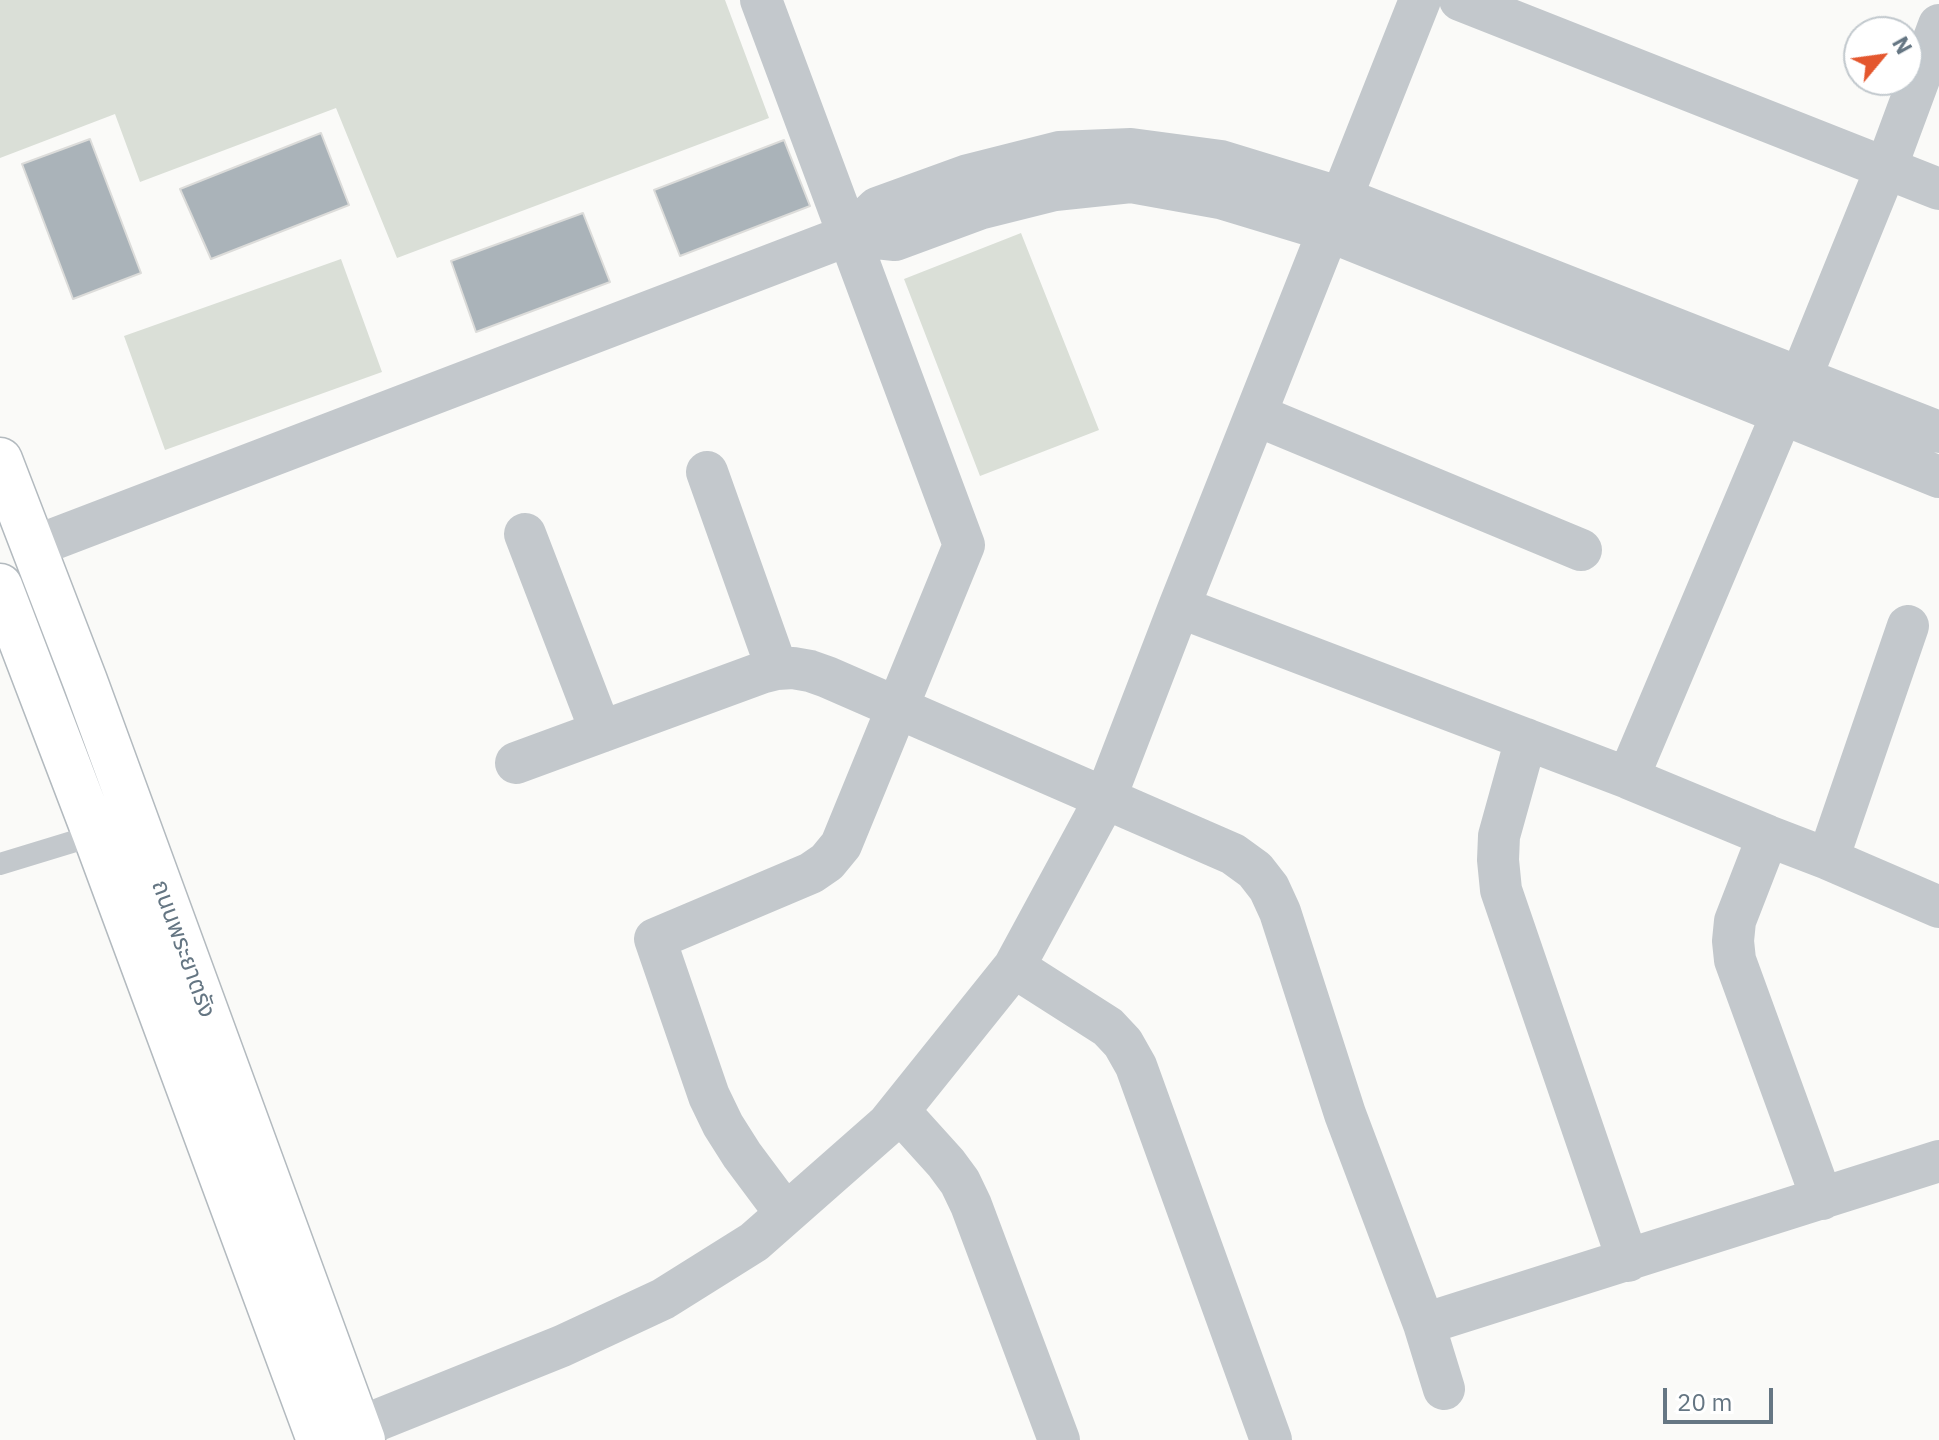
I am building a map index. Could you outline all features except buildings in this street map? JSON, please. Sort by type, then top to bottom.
[{"type":"main road","name":"ถนนพระยาตรัง","points":[[0,460],[85,681],[347,1436]]},
{"type":"main road","name":"ถนนพระยาตรัง","points":[[0,586],[95,835],[347,1436]]},
{"type":"street","points":[[347,1436],[562,1346],[663,1299],[754,1242],[888,1124],[1014,967],[1105,799],[1420,0]]},
{"type":"street","points":[[1460,0],[1939,189]]},
{"type":"street","points":[[767,2],[964,545],[841,845],[827,862],[811,873],[655,939],[709,1096],[742,1155],[786,1214]]},
{"type":"street","points":[[1801,377],[1886,168],[1939,25]]},
{"type":"street","points":[[33,547],[849,235],[895,240],[979,209],[1055,190],[1131,182],[1336,215],[1801,377],[1939,432]]},
{"type":"street","points":[[1336,215],[1782,414],[1939,477]]},
{"type":"street","points":[[1628,778],[1782,414]]},
{"type":"street","points":[[1256,415],[1581,550]]},
{"type":"street","points":[[707,472],[777,669]]},
{"type":"street","points":[[525,534],[601,732]]},
{"type":"street","points":[[1179,607],[1628,778],[1939,907]]},
{"type":"street","points":[[1828,859],[1908,626]]},
{"type":"street","points":[[516,763],[761,673],[793,668],[810,671],[1233,854],[1255,870],[1269,888],[1280,912],[1345,1114],[1424,1324],[1444,1389]]},
{"type":"street","points":[[1526,739],[1499,836],[1501,890],[1628,1261]]},
{"type":"street","points":[[1768,836],[1735,921],[1735,960],[1822,1199]]},
{"type":"street","points":[[1014,967],[1108,1027],[1123,1043],[1136,1066],[1271,1440]]},
{"type":"street","points":[[899,1111],[946,1163],[965,1194],[1059,1440]]},
{"type":"street","points":[[1424,1324],[1939,1161]]},
{"type":"lane","points":[[0,864],[95,835]]},
{"type":"shaded area","points":[[0,0],[725,0],[769,118],[397,258],[336,108],[140,182],[115,114],[0,158]]},
{"type":"shaded area","points":[[1021,233],[1099,430],[980,476],[904,279]]},
{"type":"shaded area","points":[[341,259],[382,372],[165,450],[124,336]]}]
